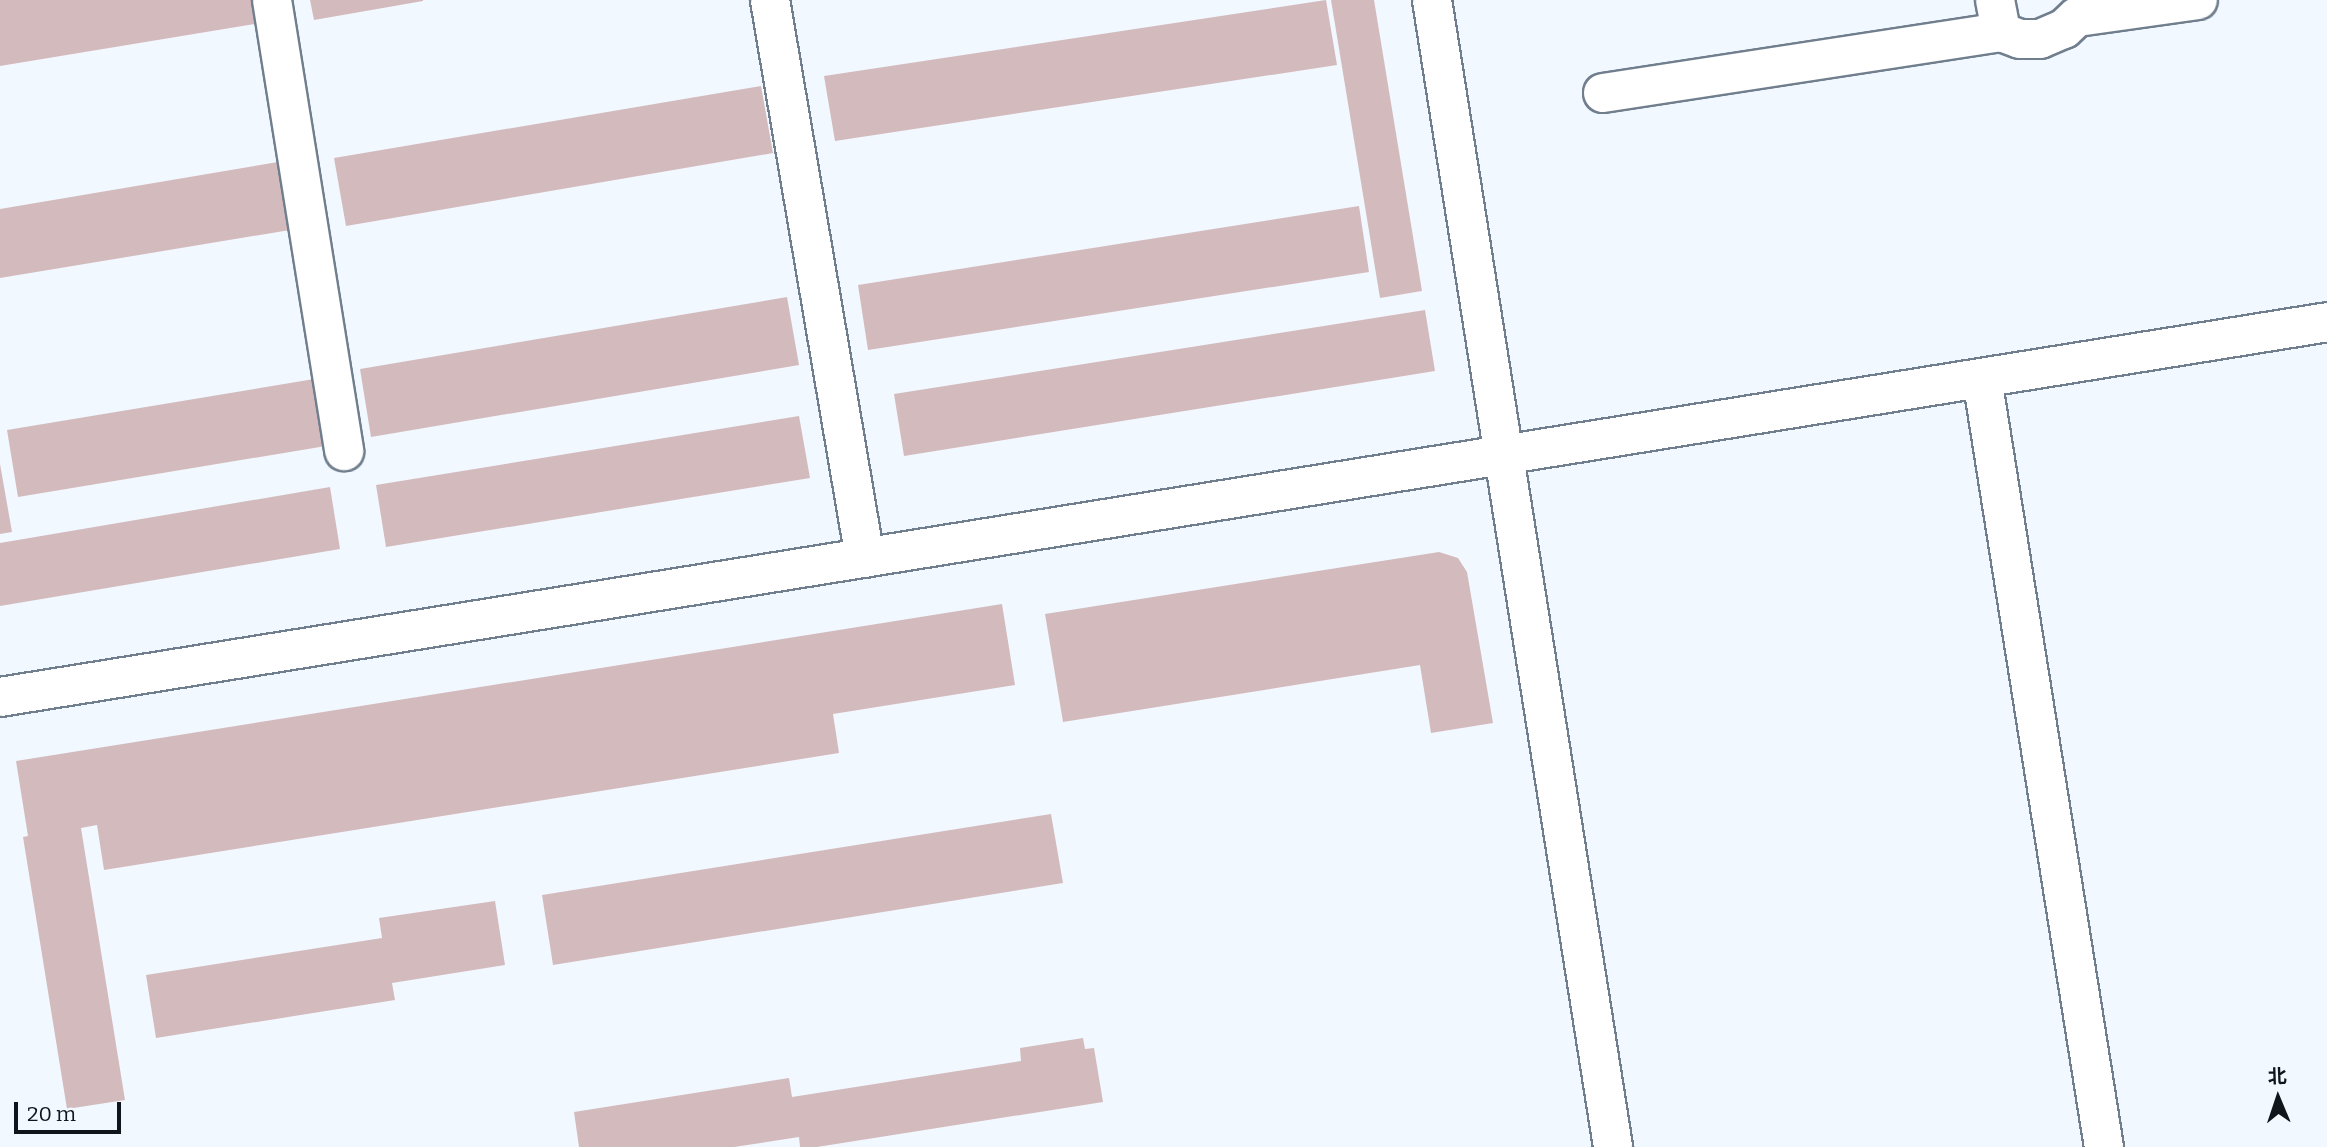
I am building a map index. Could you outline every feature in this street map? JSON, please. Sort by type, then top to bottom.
[{"type":"street","points":[[272,0],[344,451]]},
{"type":"street","points":[[770,0],[865,558]]},
{"type":"street","points":[[1432,0],[1613,1147]]},
{"type":"street","points":[[1603,93],[1998,16],[2020,39],[2040,39],[2064,29],[2076,8],[2198,0]]},
{"type":"street","points":[[0,697],[2327,323]]},
{"type":"street","points":[[1982,378],[2104,1147]]},
{"type":"building","points":[[0,0],[268,0],[272,21],[0,66]]},
{"type":"building","points":[[310,0],[423,0],[423,1],[314,20]]},
{"type":"building","points":[[1326,0],[1337,65],[835,141],[824,76]]},
{"type":"building","points":[[1331,0],[1374,0],[1422,291],[1380,298]]},
{"type":"building","points":[[761,86],[773,153],[346,226],[334,158]]},
{"type":"building","points":[[284,161],[296,229],[0,278],[0,209]]},
{"type":"building","points":[[1359,206],[1369,272],[868,350],[858,285]]},
{"type":"building","points":[[787,297],[799,365],[371,437],[360,369]]},
{"type":"building","points":[[1425,310],[1435,371],[904,456],[894,394]]},
{"type":"building","points":[[320,378],[332,445],[18,497],[7,430]]},
{"type":"building","points":[[799,416],[810,478],[386,547],[376,485]]},
{"type":"building","points":[[0,464],[12,532],[0,534]]},
{"type":"building","points":[[330,487],[340,549],[0,606],[0,543]]},
{"type":"building","points":[[1439,552],[1458,558],[1467,572],[1493,723],[1431,733],[1420,665],[1063,722],[1045,614]]},
{"type":"building","points":[[1002,604],[1015,685],[833,714],[839,753],[104,870],[97,825],[81,828],[125,1100],[67,1109],[23,837],[28,836],[16,761]]},
{"type":"building","points":[[1051,814],[1063,883],[553,965],[542,895]]},
{"type":"building","points":[[495,901],[505,965],[392,983],[395,1000],[156,1038],[146,975],[382,938],[379,918]]},
{"type":"building","points":[[1083,1038],[1085,1049],[1094,1048],[1103,1102],[817,1147],[800,1147],[799,1137],[734,1147],[579,1147],[574,1112],[789,1078],[792,1097],[1021,1061],[1020,1048]]}]
